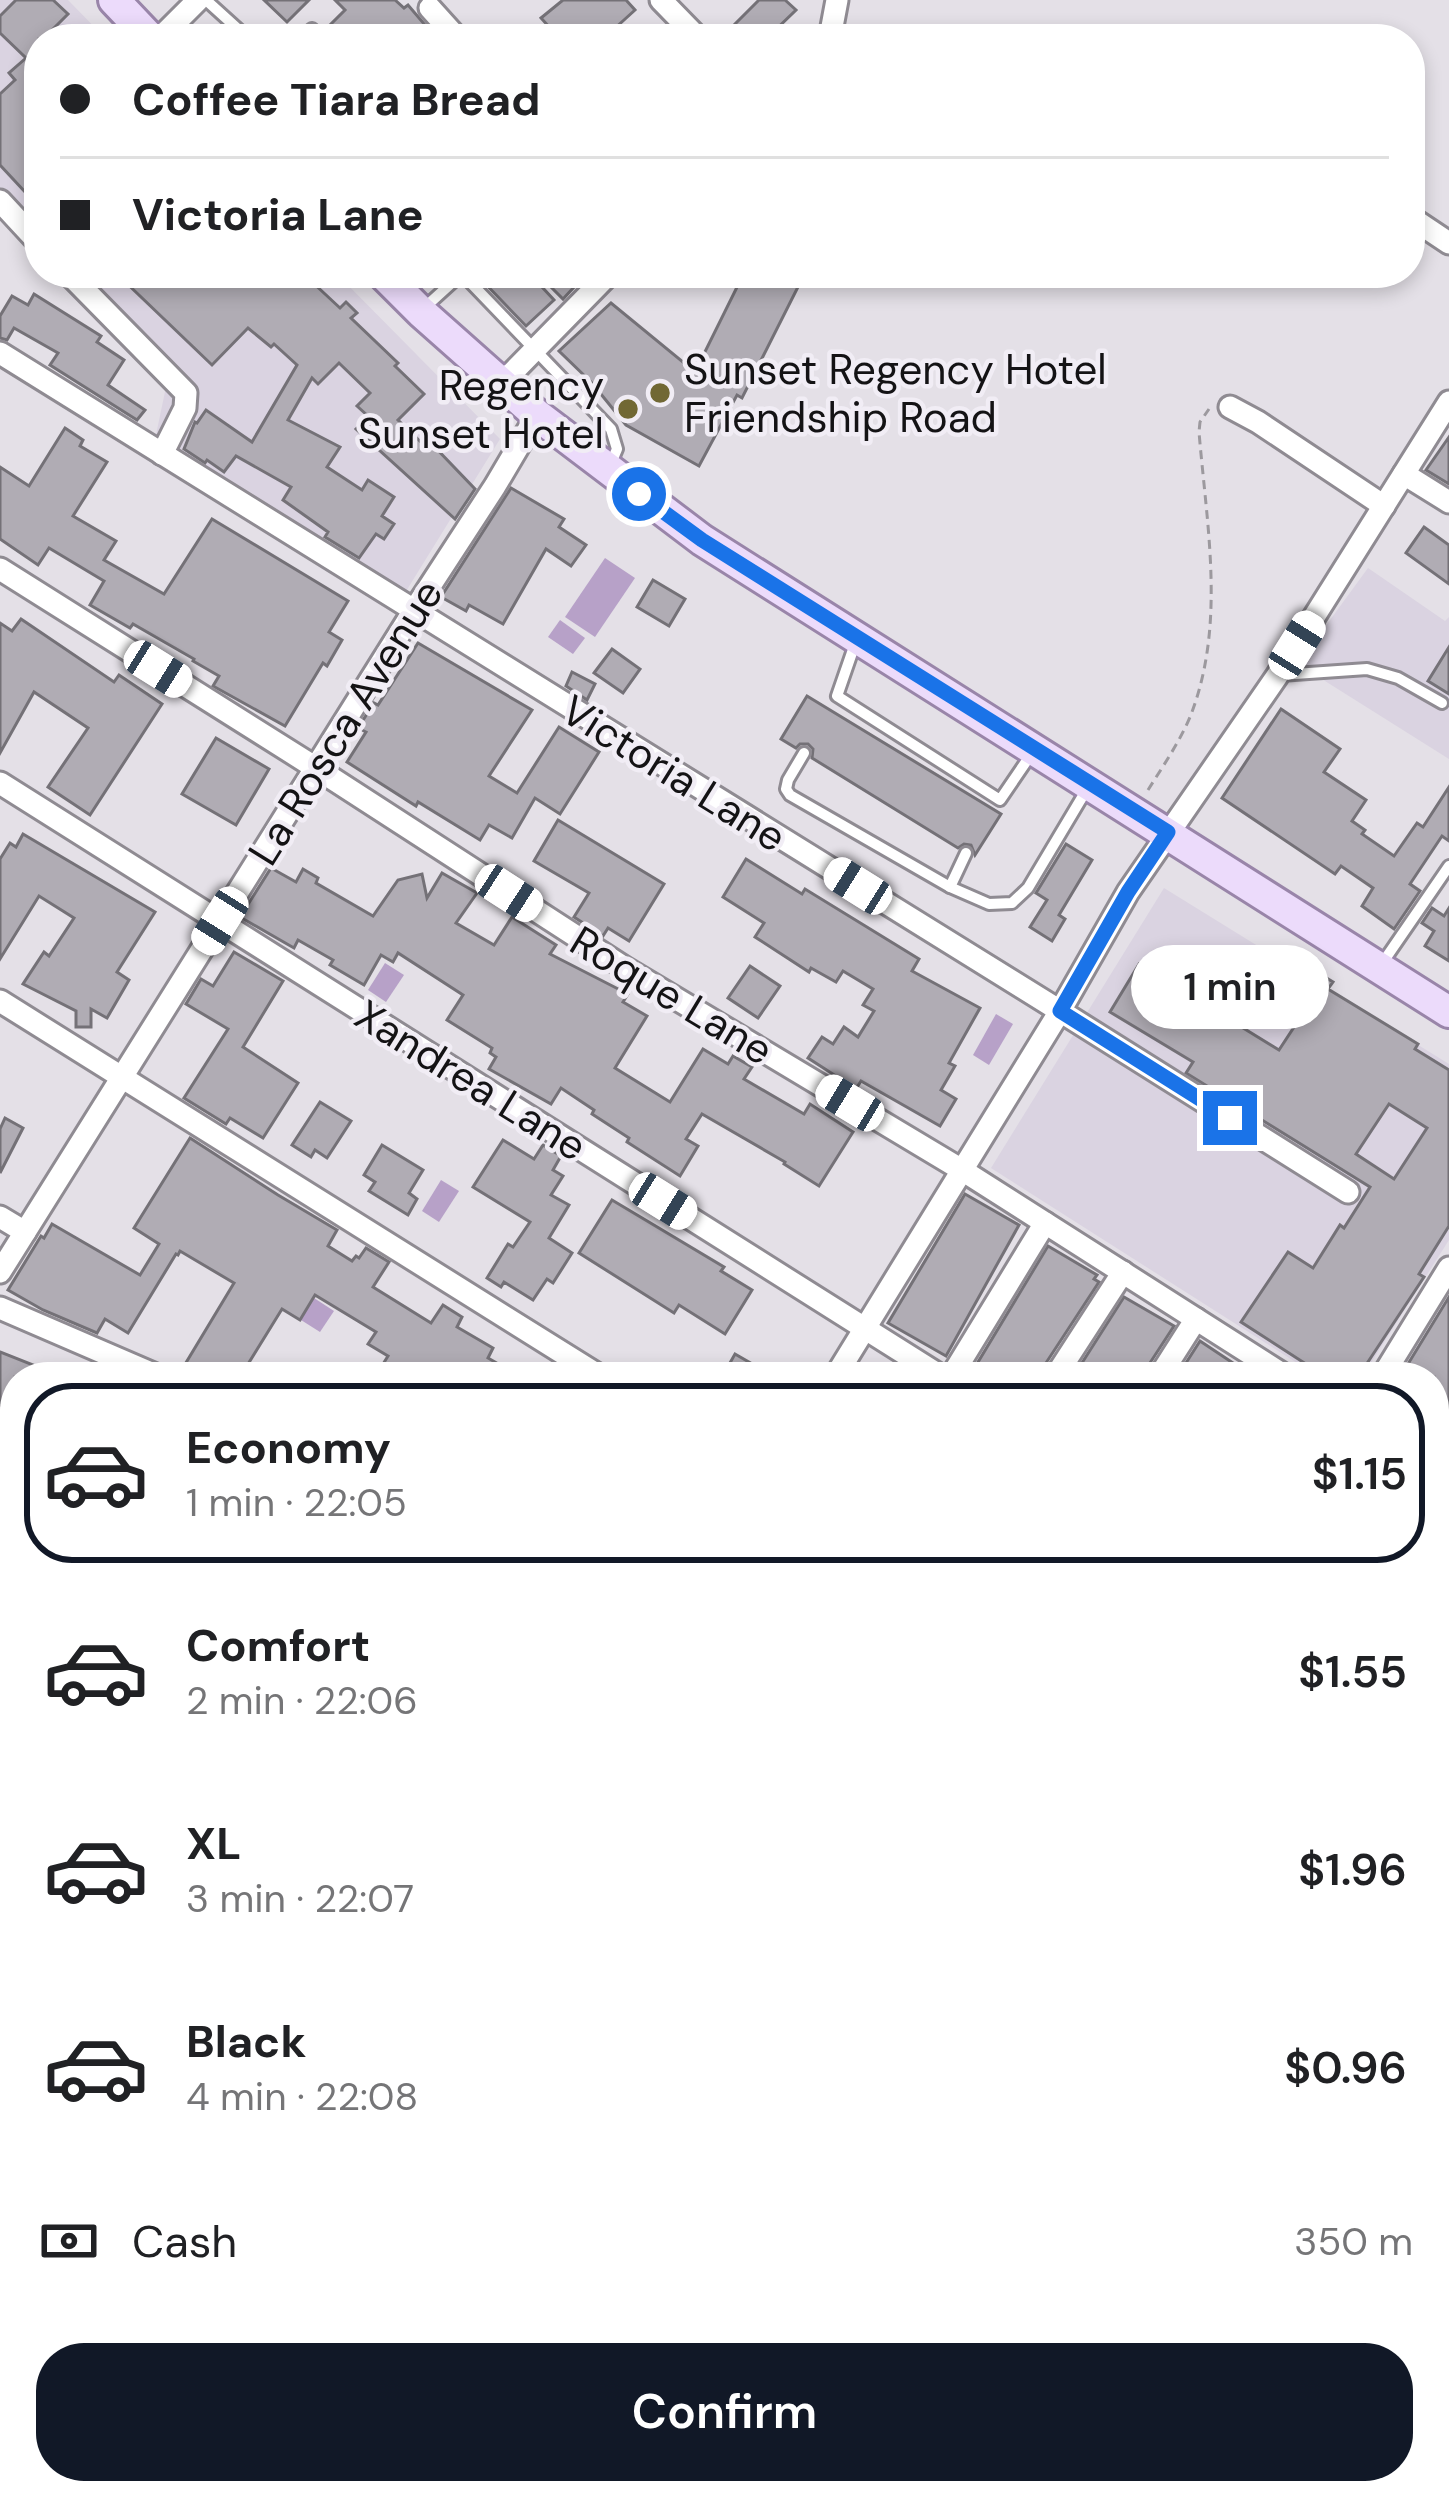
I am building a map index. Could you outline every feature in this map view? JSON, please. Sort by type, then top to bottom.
[{"type":"main road","points":[[114,0],[139,24]]},
{"type":"main road","points":[[397,288],[537,416],[702,540],[1449,1012]]},
{"type":"street","points":[[173,24],[202,0]]},
{"type":"street","points":[[661,0],[684,24]]},
{"type":"street","points":[[430,8],[444,24]]},
{"type":"street","points":[[0,201],[24,227]]},
{"type":"street","points":[[83,288],[186,393],[185,408],[162,454]]},
{"type":"street","points":[[500,380],[595,288]]},
{"type":"street","name":"Victoria Lane","points":[[0,353],[1348,1192]]},
{"type":"street","points":[[845,1362],[1128,892],[1277,676],[1449,402]]},
{"type":"street","points":[[1230,407],[1384,506]]},
{"type":"street","name":"La Rosca Avenue","points":[[0,1272],[537,416]]},
{"type":"street","points":[[1404,474],[1449,502]]},
{"type":"street","name":"Roque Lane","points":[[0,569],[625,968],[962,1170],[1257,1362]]},
{"type":"street","name":"Xandrea Lane","points":[[0,783],[922,1362]]},
{"type":"street","points":[[0,1001],[577,1362]]},
{"type":"street","points":[[0,1216],[25,1232]]},
{"type":"street","points":[[957,1362],[1045,1223]]},
{"type":"street","points":[[1393,1362],[1442,1297],[1449,1268]]},
{"type":"street","points":[[1065,1362],[1123,1272]]},
{"type":"street","points":[[0,1308],[125,1362]]},
{"type":"street","points":[[1169,1362],[1196,1319]]},
{"type":"lane","points":[[202,0],[231,24]]},
{"type":"lane","points":[[421,312],[446,288]]},
{"type":"lane","points":[[476,288],[611,429],[617,449],[607,471]]},
{"type":"lane","points":[[829,709],[857,638]]},
{"type":"lane","points":[[1277,676],[1367,669],[1398,678],[1442,703]]},
{"type":"lane","points":[[837,696],[996,804],[1034,750]]},
{"type":"lane","points":[[804,753],[788,780],[790,795],[950,887],[989,904],[1012,903],[1028,888],[1090,784]]},
{"type":"lane","points":[[950,887],[966,853]]},
{"type":"lane","points":[[1379,968],[1449,866]]},
{"type":"path","points":[[1134,812],[1189,719],[1207,661],[1212,590],[1200,422],[1212,407],[1230,407]]},
{"type":"shaded area","points":[[0,0],[68,0],[91,24],[24,24],[24,235],[0,210]]},
{"type":"shaded area","points":[[73,288],[351,288],[500,439],[400,601],[153,449],[166,387]]},
{"type":"shaded area","points":[[605,558],[635,578],[595,637],[565,617]]},
{"type":"shaded area","points":[[1368,568],[1445,621],[1449,617],[1449,759],[1298,664]]},
{"type":"shaded area","points":[[560,620],[585,638],[573,654],[548,637]]},
{"type":"shaded area","points":[[1164,888],[1449,1064],[1449,1240],[1372,1362],[1295,1362],[991,1168]]},
{"type":"shaded area","points":[[385,963],[404,975],[386,1002],[368,990]]},
{"type":"shaded area","points":[[996,1014],[1013,1024],[989,1065],[973,1055]]},
{"type":"shaded area","points":[[441,1180],[459,1191],[439,1222],[422,1211]]},
{"type":"shaded area","points":[[314,1298],[334,1311],[320,1332],[301,1320]]},
{"type":"building","points":[[16,0],[53,0],[68,14],[58,24],[24,24],[24,56],[0,33],[0,16]]},
{"type":"building","points":[[264,0],[309,0],[287,22]]},
{"type":"building","points":[[335,0],[395,0],[404,8],[408,5],[424,24],[331,24],[345,10]]},
{"type":"building","points":[[563,0],[626,0],[635,10],[620,24],[546,24],[541,18]]},
{"type":"building","points":[[759,0],[785,0],[796,10],[782,24],[735,24]]},
{"type":"building","points":[[24,60],[24,191],[0,165],[0,94],[15,80],[9,73]]},
{"type":"building","points":[[132,288],[319,288],[340,308],[346,302],[357,313],[351,318],[424,394],[398,420],[424,445],[429,441],[475,489],[455,519],[356,429],[369,417],[357,406],[370,393],[339,363],[318,384],[312,378],[288,420],[340,447],[327,467],[362,490],[368,480],[394,497],[382,516],[394,524],[384,539],[376,534],[359,558],[325,537],[328,532],[283,500],[291,487],[236,456],[224,472],[184,449],[195,422],[206,410],[252,442],[297,365],[248,328],[212,365]]},
{"type":"building","points":[[489,288],[543,288],[554,300],[526,326]]},
{"type":"building","points":[[552,288],[573,288],[563,299]]},
{"type":"building","name":"Sunset Regency Hotel Friendship Road","points":[[737,288],[797,288],[742,398],[737,395],[699,466],[626,425],[559,351],[611,303],[695,372]]},
{"type":"building","points":[[34,294],[101,336],[97,342],[124,360],[108,385],[145,410],[137,420],[50,365],[58,353],[14,328],[7,340],[0,338],[0,316],[12,296],[28,305]]},
{"type":"building","points":[[65,428],[83,440],[80,446],[107,462],[73,516],[116,541],[104,560],[164,594],[212,519],[348,601],[329,632],[342,640],[285,726],[213,686],[219,676],[194,659],[90,605],[104,581],[49,548],[38,565],[0,539],[0,467],[29,486]]},
{"type":"building","points":[[1449,437],[1449,484],[1426,470]]},
{"type":"building","points":[[511,488],[564,519],[559,527],[586,545],[571,566],[546,549],[503,624],[469,605],[466,611],[441,597]]},
{"type":"building","points":[[1424,527],[1449,545],[1449,584],[1406,553]]},
{"type":"building","points":[[653,580],[685,599],[669,626],[637,607]]},
{"type":"building","points":[[21,619],[114,682],[119,675],[162,704],[90,815],[48,787],[88,728],[34,692],[0,753],[0,623],[12,631]]},
{"type":"building","points":[[418,643],[532,710],[489,776],[517,793],[559,727],[599,752],[560,814],[535,798],[512,838],[489,825],[480,840],[347,762],[366,732],[358,728]]},
{"type":"building","points":[[1449,647],[1449,694],[1428,681]]},
{"type":"building","points":[[612,649],[640,669],[623,693],[594,673]]},
{"type":"building","points":[[572,672],[595,684],[587,700],[566,686]]},
{"type":"building","points":[[807,696],[1001,814],[975,855],[971,845],[958,848],[812,758],[808,744],[796,748],[781,739]]},
{"type":"building","points":[[1281,709],[1340,749],[1324,772],[1366,800],[1352,821],[1394,856],[1417,823],[1423,827],[1449,787],[1449,841],[1442,836],[1410,884],[1420,891],[1394,929],[1362,906],[1373,888],[1341,866],[1335,874],[1222,798]]},
{"type":"building","points":[[216,738],[269,769],[236,825],[182,794]]},
{"type":"building","points":[[558,820],[664,884],[629,941],[608,928],[603,936],[574,917],[589,893],[534,861]]},
{"type":"building","points":[[23,834],[155,912],[117,972],[129,980],[107,1018],[91,1009],[91,1027],[76,1027],[76,1011],[23,984],[74,918],[39,896],[0,959],[0,859],[10,843],[16,847]]},
{"type":"building","points":[[1066,844],[1092,860],[1059,915],[1065,919],[1052,941],[1030,927],[1047,900],[1036,893]]},
{"type":"building","points":[[746,859],[919,959],[912,971],[980,1008],[949,1063],[955,1066],[941,1090],[956,1099],[940,1126],[861,1081],[856,1089],[808,1058],[822,1037],[833,1044],[844,1027],[858,1037],[874,1011],[863,1005],[873,989],[843,971],[836,982],[811,968],[809,972],[755,937],[764,923],[723,897]]},
{"type":"building","points":[[271,868],[296,882],[303,869],[318,878],[316,883],[373,916],[398,880],[422,874],[427,898],[442,873],[477,893],[456,923],[494,945],[512,917],[556,945],[550,954],[628,994],[623,1002],[647,1016],[615,1068],[670,1102],[703,1049],[728,1064],[733,1056],[752,1067],[744,1079],[804,1114],[810,1104],[853,1132],[819,1186],[702,1114],[686,1139],[698,1146],[680,1176],[627,1142],[629,1138],[561,1088],[551,1104],[489,1069],[496,1057],[490,1053],[492,1048],[447,1020],[463,995],[398,953],[393,962],[381,955],[364,985],[298,940],[294,948],[240,917]]},
{"type":"building","points":[[1432,908],[1444,916],[1449,908],[1449,961],[1425,946],[1434,931],[1422,923]]},
{"type":"building","points":[[234,952],[283,981],[243,1047],[298,1083],[263,1138],[230,1118],[226,1124],[184,1098],[228,1029],[186,1004],[201,979],[213,986]]},
{"type":"building","points":[[1139,964],[1279,1050],[1317,992],[1306,985],[1315,971],[1333,982],[1328,989],[1418,1044],[1415,1049],[1449,1070],[1449,1226],[1419,1274],[1424,1277],[1368,1362],[1303,1362],[1241,1322],[1288,1252],[1313,1268],[1370,1187],[1186,1073],[1193,1062],[1110,1012]],"holes":[[[1389,1104],[1427,1128],[1394,1179],[1356,1154]]]},
{"type":"building","points":[[750,966],[780,986],[758,1018],[728,998]]},
{"type":"building","points":[[320,1102],[351,1121],[327,1158],[315,1150],[311,1157],[292,1145]]},
{"type":"building","points":[[5,1118],[23,1128],[0,1173],[0,1129]]},
{"type":"building","points":[[190,1138],[337,1230],[328,1246],[352,1261],[366,1248],[389,1262],[373,1287],[431,1323],[443,1305],[462,1317],[457,1327],[493,1348],[488,1358],[495,1362],[384,1362],[388,1356],[368,1344],[376,1332],[315,1295],[300,1320],[282,1309],[249,1362],[186,1362],[234,1283],[180,1251],[128,1333],[105,1319],[97,1333],[8,1290],[52,1224],[140,1275],[159,1244],[134,1228]]},
{"type":"building","points":[[503,1140],[534,1159],[543,1145],[561,1156],[553,1170],[563,1176],[551,1195],[569,1205],[549,1238],[572,1253],[553,1283],[547,1279],[533,1300],[504,1282],[501,1287],[487,1278],[508,1244],[513,1247],[530,1222],[473,1187]]},
{"type":"building","points":[[382,1145],[423,1170],[409,1193],[417,1199],[408,1215],[369,1191],[375,1182],[364,1175]]},
{"type":"building","points":[[965,1194],[1019,1225],[946,1356],[888,1323]]},
{"type":"building","points":[[612,1200],[724,1267],[721,1271],[752,1290],[725,1334],[679,1305],[674,1313],[579,1253]]},
{"type":"building","points":[[1048,1246],[1097,1275],[1094,1279],[1099,1282],[1047,1362],[978,1362]]},
{"type":"building","points":[[1124,1297],[1174,1326],[1151,1362],[1083,1362]]},
{"type":"building","points":[[1449,1297],[1449,1362],[1409,1362]]},
{"type":"building","points":[[1200,1341],[1232,1362],[1187,1362]]},
{"type":"building","points":[[0,1352],[25,1362],[0,1362]]},
{"type":"place","name":"Sunset Regency Hotel Friendship Road","points":[[660,393]]},
{"type":"place","name":"Regency Sunset Hotel","points":[[628,409]]},
{"type":"route","points":[[639,494],[702,540],[1168,832],[1060,1011],[1230,1118]]}]
